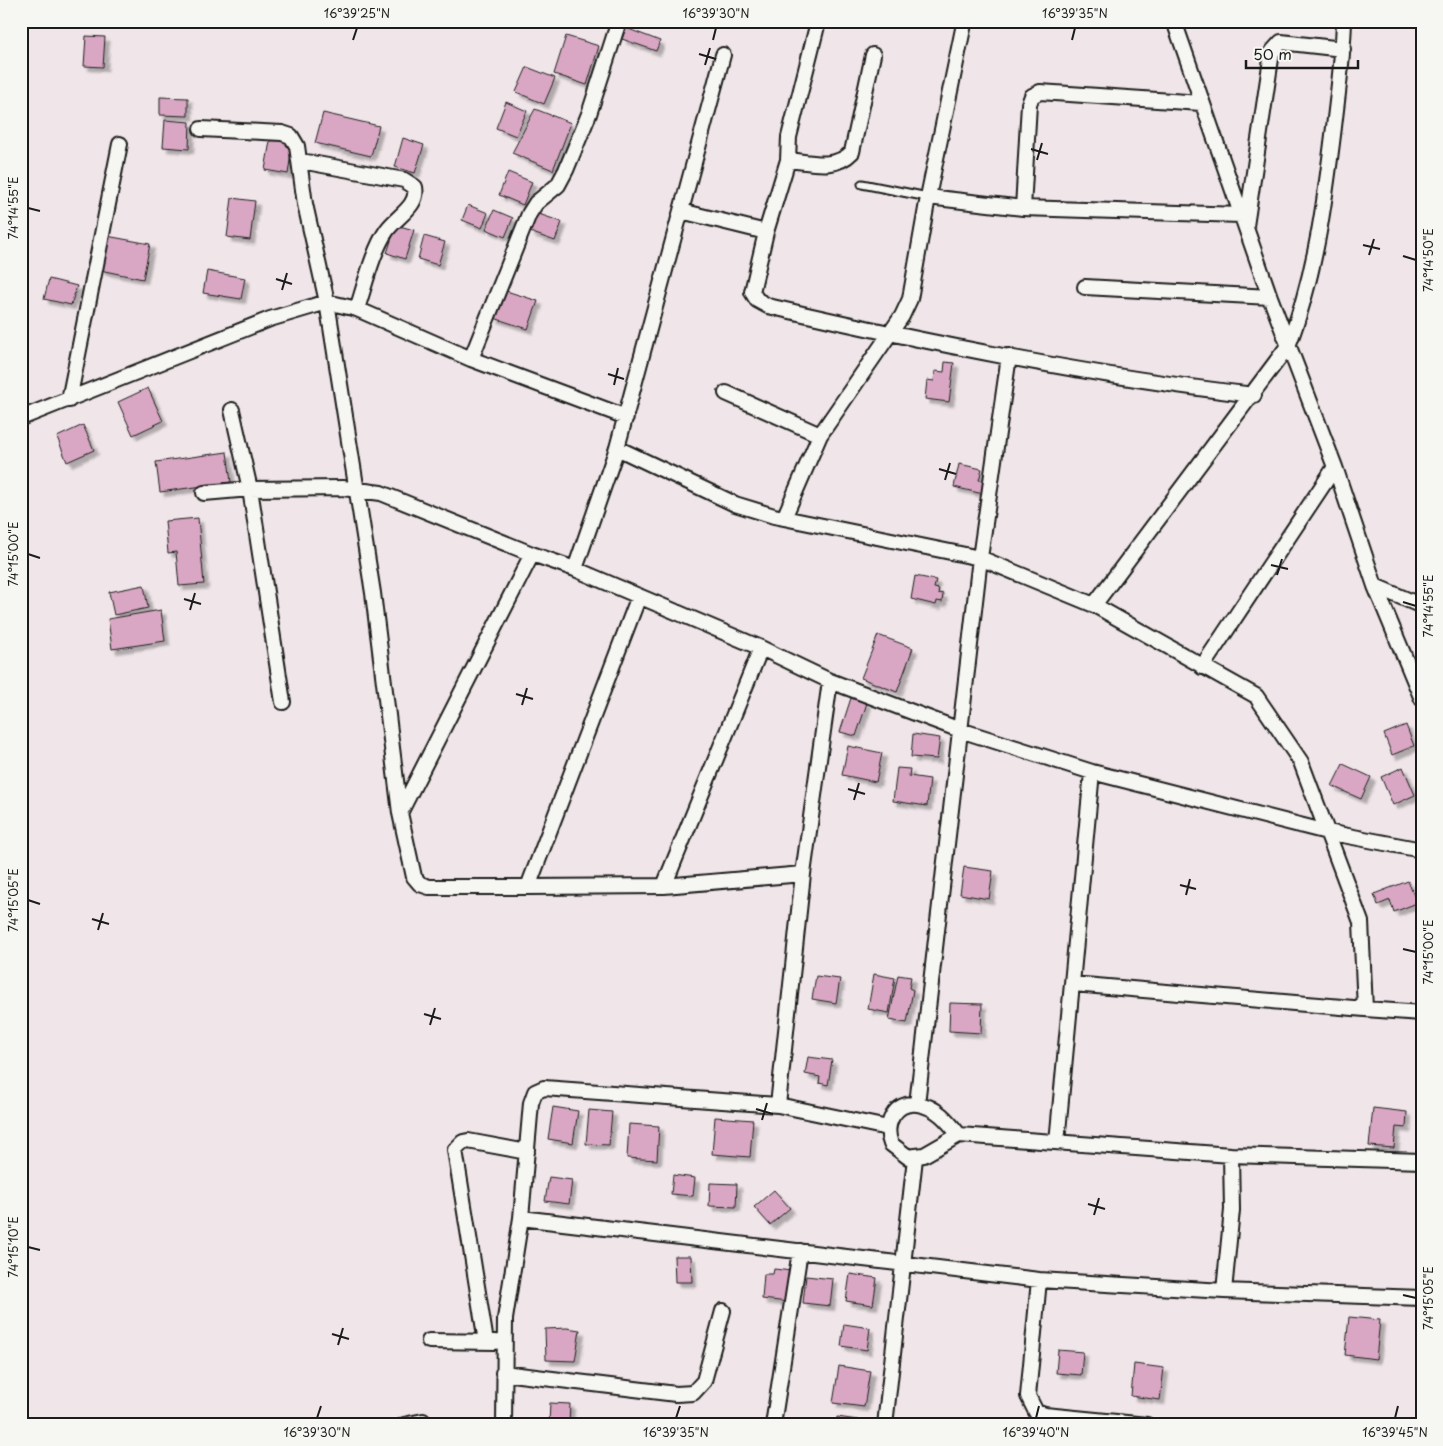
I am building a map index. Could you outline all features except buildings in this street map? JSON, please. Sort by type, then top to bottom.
[{"type":"street","points":[[471,359],[529,214],[536,203],[558,185],[566,170],[588,114],[618,21]]},
{"type":"street","points":[[1174,21],[1246,230],[1335,467],[1375,586],[1422,699]]},
{"type":"street","points":[[1094,605],[1142,538],[1254,395],[1288,346],[1296,326],[1326,200],[1343,49],[1344,21]]},
{"type":"street","points":[[784,518],[820,435],[888,333],[902,316],[910,299],[928,197],[964,24]]},
{"type":"street","points":[[817,26],[790,137],[788,160],[766,232],[752,292],[757,300],[768,306],[888,333],[1160,384],[1254,395]]},
{"type":"street","points":[[1246,230],[1272,52],[1275,46],[1281,42],[1343,49]]},
{"type":"street","points":[[575,569],[626,417],[651,316],[723,55]]},
{"type":"street","points":[[788,160],[836,164],[844,160],[852,152],[873,55]]},
{"type":"street","points":[[1023,208],[1029,104],[1032,96],[1040,92],[1202,103]]},
{"type":"street","points":[[201,129],[282,133],[290,136],[298,146],[305,204],[327,302],[340,397],[358,488],[400,813],[414,877],[420,884],[429,886],[664,886],[803,874]]},
{"type":"street","points":[[69,400],[120,144]]},
{"type":"street","points":[[300,160],[404,180],[415,186],[415,197],[411,204],[393,222],[381,239],[356,309]]},
{"type":"street","points":[[928,197],[1023,208],[1241,215]]},
{"type":"street","points":[[681,211],[766,232]]},
{"type":"street","points":[[1085,288],[1270,296]]},
{"type":"street","points":[[21,418],[270,319],[327,302],[356,309],[471,359],[626,417]]},
{"type":"street","points":[[917,1104],[980,558],[1009,356]]},
{"type":"street","points":[[726,393],[820,435]]},
{"type":"street","points":[[232,410],[250,488],[283,702]]},
{"type":"street","points":[[617,448],[735,504],[784,518],[980,558],[1094,605],[1256,696],[1301,762],[1361,922],[1365,1009]]},
{"type":"street","points":[[1202,667],[1335,467]]},
{"type":"street","points":[[204,493],[250,488],[358,488],[400,499],[639,596],[761,648],[830,681],[960,730],[1092,772],[1327,832],[1422,850]]},
{"type":"street","points":[[400,813],[532,554]]},
{"type":"street","points":[[1375,586],[1422,606]]},
{"type":"street","points":[[528,887],[639,596]]},
{"type":"street","points":[[664,886],[761,648]]},
{"type":"street","points":[[778,1105],[803,874],[830,681]]},
{"type":"street","points":[[1057,1142],[1092,772]]},
{"type":"street","points":[[1073,984],[1422,1013]]},
{"type":"street","points":[[504,1425],[503,1342],[505,1319],[521,1218],[531,1103],[535,1092],[544,1088],[778,1105],[888,1128]]},
{"type":"street","points":[[959,1135],[947,1120],[935,1111],[917,1104],[899,1108],[890,1119],[888,1128],[888,1137],[896,1150],[908,1157],[915,1158],[945,1145],[959,1135],[1231,1155],[1422,1161]]},
{"type":"street","points":[[486,1342],[455,1150],[462,1142],[468,1141],[527,1152]]},
{"type":"street","points":[[1224,1291],[1232,1210],[1231,1155]]},
{"type":"street","points":[[885,1425],[915,1158]]},
{"type":"street","points":[[521,1218],[1039,1280],[1224,1291],[1422,1298]]},
{"type":"street","points":[[773,1425],[800,1251]]},
{"type":"street","points":[[1039,1280],[1028,1396],[1034,1418],[1045,1415],[1147,1425]]},
{"type":"street","points":[[503,1373],[676,1394],[693,1393],[704,1381],[723,1311]]},
{"type":"street","points":[[429,1341],[503,1342]]},
{"type":"street","points":[[404,1425],[423,1421],[431,1425]]},
{"type":"lane","points":[[862,184],[928,197]]}]
